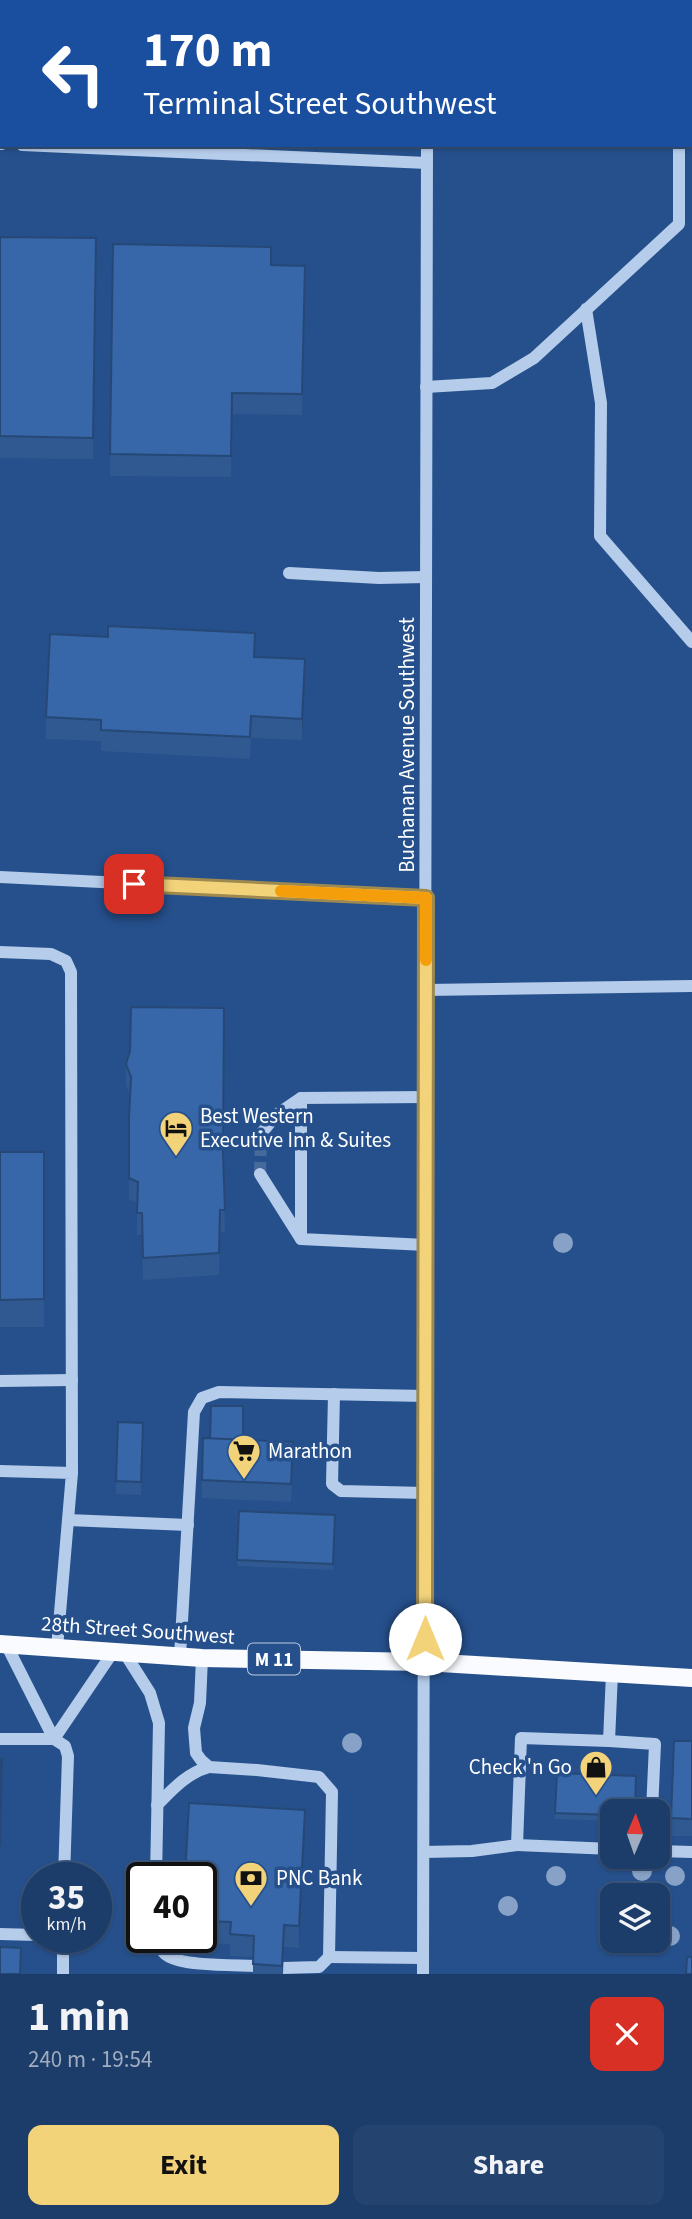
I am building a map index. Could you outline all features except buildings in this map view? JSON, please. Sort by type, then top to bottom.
[{"type":"main road","name":"28th Street Southwest","points":[[3,1644],[202,1658],[424,1662],[692,1678]]},
{"type":"street","points":[[67,147],[426,163]]},
{"type":"street","name":"Buchanan Avenue Southwest","points":[[423,1974],[426,147]]},
{"type":"street","points":[[426,387],[492,383],[534,358],[679,223],[679,147]]},
{"type":"street","points":[[586,310],[601,402],[600,536],[692,642]]},
{"type":"street","points":[[289,573],[379,578],[426,577]]},
{"type":"street","points":[[0,877],[426,898]]},
{"type":"street","points":[[0,952],[51,954],[66,961],[71,972],[72,1473],[57,1648]]},
{"type":"street","points":[[426,990],[692,986]]},
{"type":"street","points":[[261,1134],[276,1115],[301,1098],[426,1097]]},
{"type":"street","points":[[301,1098],[301,1239]]},
{"type":"street","points":[[260,1174],[301,1239]]},
{"type":"street","points":[[301,1239],[426,1245]]},
{"type":"street","points":[[0,1381],[72,1380]]},
{"type":"street","points":[[180,1656],[194,1412],[202,1398],[219,1392],[426,1396]]},
{"type":"street","points":[[334,1394],[332,1484],[341,1491],[425,1493]]},
{"type":"street","points":[[0,1471],[72,1473]]},
{"type":"street","points":[[68,1520],[188,1525]]},
{"type":"street","points":[[3,1644],[54,1739],[65,1746],[68,1756],[65,1862]]},
{"type":"street","points":[[54,1739],[118,1652],[149,1693],[159,1723],[156,1862]]},
{"type":"street","points":[[202,1658],[200,1703],[194,1728],[194,1742],[196,1753],[209,1767]]},
{"type":"street","points":[[609,1741],[612,1673]]},
{"type":"street","points":[[517,1845],[521,1738],[655,1744],[653,1799]]},
{"type":"street","points":[[0,1739],[54,1739]]},
{"type":"street","points":[[158,1805],[180,1782],[198,1770],[209,1767],[318,1777],[332,1792],[329,1957],[319,1967],[283,1968]]},
{"type":"street","points":[[424,1852],[472,1851],[517,1845],[600,1848]]},
{"type":"street","points":[[670,1851],[692,1852]]},
{"type":"street","points":[[0,1934],[21,1935]]},
{"type":"street","points":[[63,1953],[64,1974]]},
{"type":"street","points":[[165,1953],[184,1962],[254,1966]]},
{"type":"street","points":[[329,1957],[424,1958]]},
{"type":"tunnel","points":[[260,1174],[261,1134]]},
{"type":"slow traffic","points":[[281,891],[426,898],[426,960]]},
{"type":"place","name":"Best Western Executive Inn & Suites","points":[[176,1158]]},
{"type":"place","name":"Marathon","points":[[244,1481]]},
{"type":"place","name":"Check 'n Go","points":[[596,1797]]},
{"type":"place","name":"PNC Bank","points":[[251,1908]]},
{"type":"route","points":[[134,884],[426,898],[425,1639]]}]
